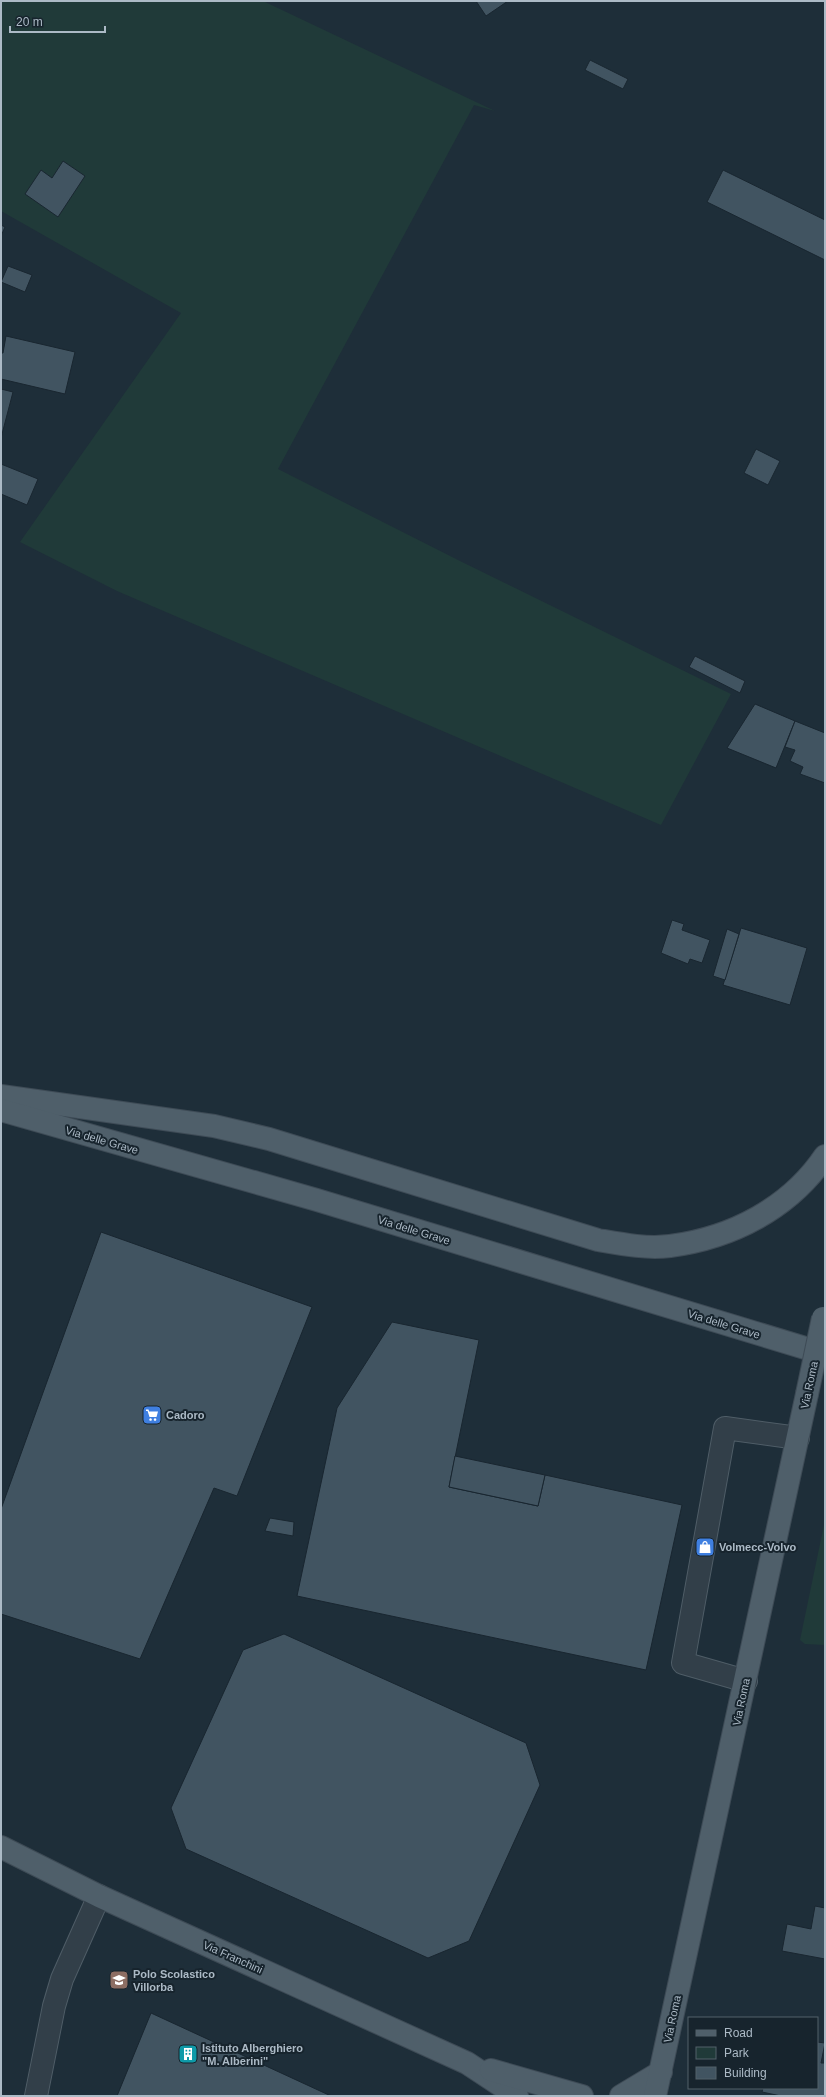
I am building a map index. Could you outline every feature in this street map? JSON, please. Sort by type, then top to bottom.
[{"type":"main road","points":[[1,1096],[214,1126],[269,1139],[598,1240],[632,1246],[669,1246],[705,1239],[738,1228],[768,1212],[797,1190],[825,1156]]},
{"type":"main road","name":"Via delle Grave","points":[[1,1110],[317,1200],[825,1354]]},
{"type":"main road","points":[[1,1127],[44,1123]]},
{"type":"main road","name":"Via Roma","points":[[655,2096],[746,1681],[824,1313]]},
{"type":"main road","name":"Via Franchini","points":[[1,1847],[99,1896],[467,2063],[582,2096]]},
{"type":"main road","name":"Via Franchini","points":[[467,2063],[517,2096]]},
{"type":"main road","points":[[621,2096],[661,2072]]},
{"type":"lane","points":[[746,1681],[683,1663],[725,1428],[798,1438]]},
{"type":"lane","points":[[36,2096],[54,2006],[62,1979],[99,1896]]},
{"type":"green space","points":[[1,1],[263,1],[495,111],[474,105],[278,469],[462,562],[731,694],[661,825],[117,591],[20,542],[181,313],[1,211]]},
{"type":"green space","points":[[825,1520],[825,1645],[805,1644],[800,1640]]},
{"type":"building","points":[[476,1],[508,1],[486,16]]},
{"type":"building","points":[[590,60],[628,79],[623,89],[585,70]]},
{"type":"building","points":[[63,161],[85,176],[58,217],[25,194],[41,170],[52,178]]},
{"type":"building","points":[[723,170],[825,220],[825,260],[707,202]]},
{"type":"building","points":[[1,225],[5,227],[1,236]]},
{"type":"building","points":[[8,266],[32,275],[25,292],[1,282]]},
{"type":"building","points":[[6,336],[75,352],[65,394],[1,379],[1,353],[3,353]]},
{"type":"building","points":[[1,389],[13,392],[1,438]]},
{"type":"building","points":[[756,449],[780,461],[768,485],[744,473]]},
{"type":"building","points":[[1,464],[38,479],[27,505],[1,494]]},
{"type":"building","points":[[695,656],[745,681],[740,693],[689,667]]},
{"type":"building","points":[[755,704],[795,721],[776,768],[727,748]]},
{"type":"building","points":[[795,721],[825,733],[825,783],[800,774],[803,767],[790,761],[795,750],[785,747]]},
{"type":"building","points":[[672,920],[684,924],[682,930],[710,940],[702,963],[690,959],[688,964],[661,953]]},
{"type":"building","points":[[741,928],[807,948],[790,1005],[723,985]]},
{"type":"building","points":[[727,929],[739,934],[725,980],[713,976]]},
{"type":"building","name":"Cadoro","points":[[101,1232],[312,1307],[237,1496],[214,1488],[140,1659],[1,1614],[1,1509]]},
{"type":"building","points":[[392,1322],[479,1340],[449,1487],[538,1506],[545,1475],[682,1505],[646,1670],[297,1596],[337,1408]]},
{"type":"building","points":[[455,1456],[545,1475],[538,1506],[449,1487]]},
{"type":"building","points":[[270,1518],[294,1522],[293,1536],[265,1531]]},
{"type":"building","points":[[284,1634],[526,1743],[540,1785],[469,1941],[428,1958],[186,1849],[171,1808],[243,1650]]},
{"type":"building","points":[[815,1906],[825,1908],[825,1959],[782,1951],[787,1924],[811,1929]]},
{"type":"building","name":"Istituto Alberghiero \"M. Alberini\"","points":[[151,2013],[331,2096],[117,2096]]},
{"type":"building","points":[[818,2042],[825,2043],[821,2063],[825,2063],[825,2096],[781,2096],[762,2092],[763,2089],[818,2089]]},
{"type":"place","name":"Cadoro","points":[[152,1415]]},
{"type":"place","name":"Volmecc-Volvo","points":[[705,1547]]},
{"type":"place","name":"Polo Scolastico Villorba","points":[[119,1980]]},
{"type":"place","name":"Istituto Alberghiero \"M. Alberini\"","points":[[188,2054]]}]
